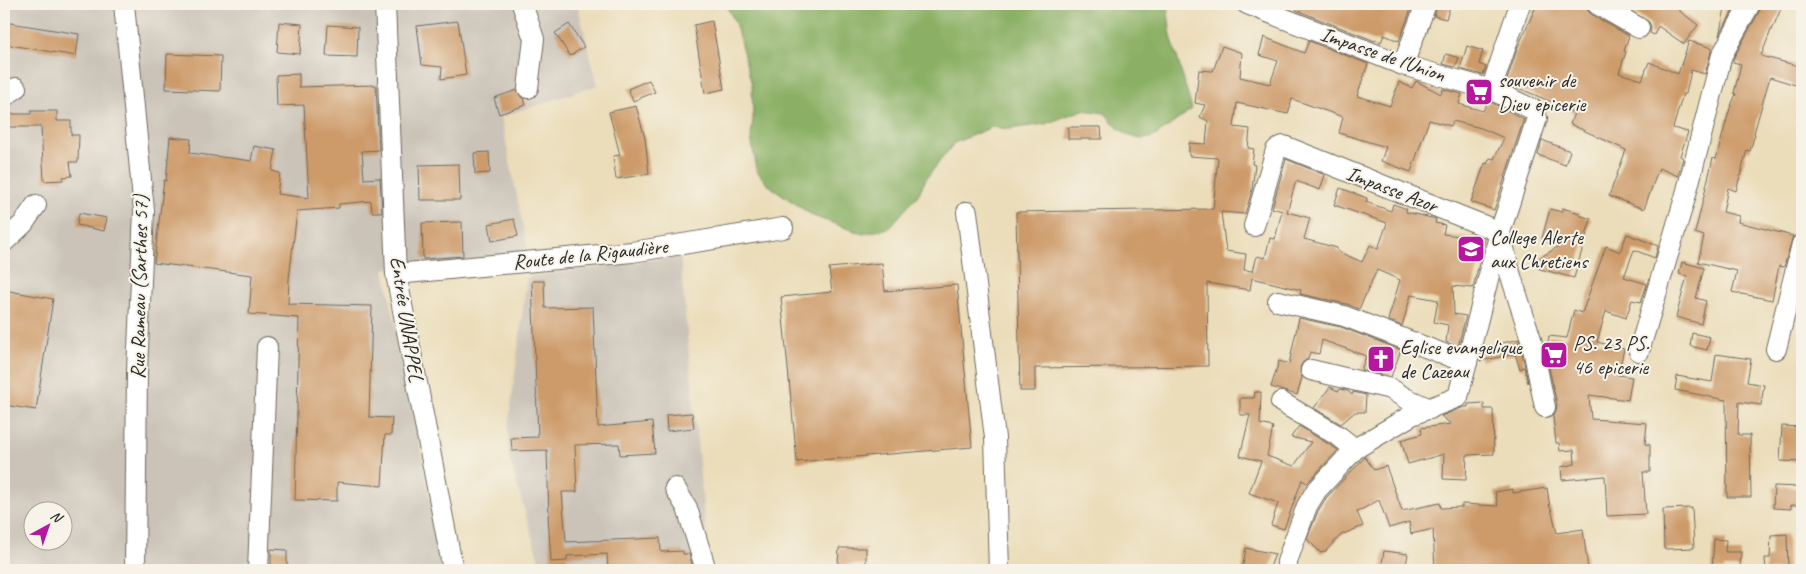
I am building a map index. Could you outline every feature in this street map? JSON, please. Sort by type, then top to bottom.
[{"type":"street","name":"Rue Rameau (Sarthes 57)","points":[[124,4],[144,212],[137,372],[135,570]]},
{"type":"street","name":"Entrée UNAPPEL","points":[[385,4],[396,274],[453,570]]},
{"type":"street","points":[[522,4],[534,39],[528,88]]},
{"type":"street","name":"Impasse de l'Union","points":[[1247,4],[1403,65],[1492,90],[1534,110],[1537,118],[1500,232],[1458,397],[1430,409]]},
{"type":"street","points":[[1403,65],[1426,4]]},
{"type":"street","points":[[1492,90],[1520,4]]},
{"type":"street","points":[[1597,4],[1639,28]]},
{"type":"street","points":[[1639,351],[1690,179],[1722,55],[1750,4]]},
{"type":"street","name":"Impasse Azor","points":[[1254,226],[1276,150],[1284,146],[1500,232]]},
{"type":"street","points":[[4,242],[23,224],[36,205]]},
{"type":"street","points":[[967,212],[995,438],[999,570]]},
{"type":"street","name":"Route de la Rigaudière","points":[[396,274],[632,252],[783,228]]},
{"type":"street","points":[[1500,232],[1510,273],[1531,339],[1545,407]]},
{"type":"street","points":[[1776,349],[1802,244]]},
{"type":"street","points":[[1278,301],[1344,316],[1467,363]]},
{"type":"street","points":[[258,570],[267,346]]},
{"type":"street","points":[[1311,370],[1391,390],[1430,409]]},
{"type":"street","points":[[1281,402],[1340,437],[1355,449]]},
{"type":"street","points":[[1288,570],[1292,547],[1307,506],[1316,491],[1355,449],[1412,415],[1430,409]]},
{"type":"street","points":[[675,488],[687,508],[706,570]]},
{"type":"shaded area","points":[[4,4],[577,4],[598,85],[501,117],[529,256],[384,269],[410,391],[443,570],[4,570]]},
{"type":"shaded area","points":[[680,256],[704,517],[711,570],[542,570],[508,454],[508,429],[527,277]]},
{"type":"green space","points":[[720,4],[1167,4],[1171,36],[1192,109],[1150,138],[1143,139],[1130,136],[1124,132],[1105,113],[1083,110],[1045,124],[1009,129],[992,127],[954,143],[926,179],[918,195],[889,228],[863,234],[813,216],[767,184],[757,171],[751,137],[753,119],[752,85],[735,22],[728,9]]},
{"type":"building","points":[[1300,4],[1413,4],[1399,41],[1384,35],[1381,42],[1296,10]]},
{"type":"building","points":[[1438,4],[1451,4],[1446,19],[1434,16]]},
{"type":"building","points":[[1537,4],[1585,4],[1591,14],[1629,36],[1619,73],[1642,80],[1649,62],[1678,74],[1689,41],[1712,48],[1705,74],[1691,70],[1686,94],[1683,94],[1673,128],[1688,132],[1680,156],[1683,158],[1678,176],[1659,168],[1644,209],[1609,196],[1626,150],[1570,124],[1574,113],[1506,83],[1517,49]]},
{"type":"building","points":[[1620,4],[1666,4],[1677,8],[1698,25],[1684,44],[1658,26],[1654,35],[1650,33],[1651,27],[1649,22]]},
{"type":"building","points":[[1726,4],[1737,4],[1719,36]]},
{"type":"building","points":[[1762,4],[1783,4],[1761,56],[1802,67],[1802,87],[1770,77],[1750,151],[1747,150],[1736,191],[1728,188],[1723,212],[1739,216],[1738,222],[1793,236],[1784,267],[1779,266],[1772,300],[1732,292],[1737,271],[1698,262],[1704,236],[1695,233],[1713,158],[1716,159],[1730,108],[1736,94],[1734,93],[1741,64],[1733,62],[1733,59]]},
{"type":"building","points":[[458,21],[466,75],[441,79],[442,67],[422,65],[417,26]]},
{"type":"building","points":[[712,21],[724,89],[705,93],[694,25]]},
{"type":"building","points":[[4,22],[79,34],[76,56],[4,44]]},
{"type":"building","points":[[279,22],[302,24],[300,54],[277,52]]},
{"type":"building","points":[[569,24],[584,47],[570,56],[555,33]]},
{"type":"building","points":[[328,25],[358,27],[357,57],[326,56]]},
{"type":"building","points":[[1264,37],[1304,53],[1309,41],[1368,64],[1357,96],[1390,106],[1399,82],[1412,88],[1416,81],[1441,94],[1443,89],[1462,94],[1459,104],[1483,111],[1488,101],[1524,119],[1494,210],[1471,202],[1485,163],[1487,164],[1490,158],[1494,159],[1504,138],[1481,128],[1453,121],[1451,126],[1429,120],[1411,172],[1381,161],[1386,147],[1339,133],[1343,117],[1292,99],[1288,114],[1237,103],[1234,127],[1250,129],[1248,148],[1254,149],[1252,164],[1255,165],[1252,190],[1245,214],[1221,212],[1226,251],[1246,254],[1244,270],[1253,271],[1257,256],[1265,258],[1270,238],[1275,239],[1282,211],[1272,208],[1286,159],[1325,175],[1320,190],[1296,181],[1287,212],[1310,218],[1304,239],[1337,248],[1337,251],[1362,262],[1370,245],[1378,249],[1387,223],[1334,205],[1340,188],[1367,198],[1366,202],[1391,211],[1393,204],[1407,209],[1406,212],[1436,219],[1435,223],[1445,225],[1443,234],[1485,239],[1473,288],[1453,286],[1454,314],[1466,316],[1458,347],[1446,342],[1448,325],[1434,322],[1438,300],[1411,295],[1402,326],[1388,320],[1400,280],[1377,270],[1359,309],[1347,304],[1300,294],[1301,290],[1252,278],[1250,290],[1207,283],[1208,366],[1035,368],[1035,391],[1020,391],[1016,212],[1213,209],[1218,158],[1189,156],[1189,143],[1206,144],[1208,121],[1200,117],[1205,105],[1195,103],[1199,70],[1213,71],[1222,46],[1242,53],[1240,77],[1270,84],[1278,61],[1259,55]]},
{"type":"building","points":[[1467,46],[1483,51],[1479,64],[1486,67],[1483,75],[1460,69]]},
{"type":"building","points":[[167,54],[221,56],[220,91],[166,89]]},
{"type":"building","points":[[1446,54],[1459,58],[1455,67],[1443,64]]},
{"type":"building","points":[[299,74],[299,87],[376,85],[379,150],[362,151],[364,179],[380,178],[382,212],[372,212],[371,201],[339,204],[339,208],[297,211],[289,279],[288,304],[372,306],[369,417],[392,418],[391,435],[385,435],[382,486],[337,482],[337,501],[295,500],[299,318],[249,314],[252,275],[154,263],[164,180],[166,181],[170,137],[191,139],[190,153],[251,161],[254,146],[276,150],[272,171],[280,173],[277,194],[309,198],[304,105],[277,106],[276,75]]},
{"type":"building","points":[[649,80],[655,92],[633,101],[628,89]]},
{"type":"building","points":[[517,90],[526,105],[499,114],[494,98]]},
{"type":"building","points":[[636,106],[645,138],[649,174],[616,179],[613,156],[620,155],[609,112]]},
{"type":"building","points":[[31,111],[57,111],[57,121],[71,121],[71,135],[79,135],[78,162],[70,162],[72,176],[63,177],[63,180],[44,181],[41,127],[4,127],[4,114],[31,114]]},
{"type":"building","points":[[1068,127],[1101,127],[1102,139],[1068,139]]},
{"type":"building","points":[[1542,140],[1570,151],[1565,165],[1538,155]]},
{"type":"building","points":[[489,152],[490,173],[475,174],[474,153]]},
{"type":"building","points":[[459,164],[460,200],[420,200],[419,165]]},
{"type":"building","points":[[1562,208],[1580,213],[1579,215],[1591,219],[1574,278],[1540,269],[1541,257],[1563,244],[1542,238],[1550,209],[1562,212]]},
{"type":"building","points":[[79,213],[107,218],[104,231],[77,225]]},
{"type":"building","points":[[514,219],[518,236],[492,241],[489,224]]},
{"type":"building","points":[[462,222],[463,256],[423,259],[422,223]]},
{"type":"building","points":[[1627,234],[1658,246],[1655,258],[1634,250],[1624,277],[1647,284],[1641,302],[1632,300],[1626,318],[1606,311],[1597,342],[1624,349],[1618,375],[1632,377],[1628,400],[1589,395],[1591,419],[1647,423],[1645,444],[1650,445],[1650,472],[1643,472],[1646,514],[1607,516],[1605,476],[1562,480],[1561,467],[1575,464],[1574,450],[1560,451],[1559,443],[1556,443],[1553,416],[1557,405],[1546,353],[1549,336],[1567,338],[1574,310],[1582,313],[1606,246],[1620,252]]},
{"type":"building","points":[[1682,262],[1704,268],[1696,298],[1706,301],[1701,324],[1676,317],[1687,276],[1679,274]]},
{"type":"building","points":[[882,263],[885,291],[957,285],[972,447],[797,462],[781,297],[832,292],[829,268]]},
{"type":"building","points":[[532,281],[544,281],[545,308],[593,307],[598,427],[652,422],[655,453],[620,455],[619,444],[575,445],[577,492],[562,492],[566,542],[660,538],[661,552],[683,551],[683,554],[689,554],[694,570],[608,570],[607,554],[567,556],[567,561],[551,562],[547,450],[512,451],[511,438],[538,437]]},
{"type":"building","points":[[4,290],[53,299],[36,410],[4,405]]},
{"type":"building","points":[[1299,318],[1341,327],[1401,350],[1391,377],[1361,370],[1366,356],[1322,340],[1319,354],[1310,352],[1308,359],[1300,367],[1302,378],[1297,395],[1271,387],[1279,361],[1289,364]]},
{"type":"building","points":[[1692,333],[1710,337],[1707,350],[1690,346]]},
{"type":"building","points":[[1519,339],[1528,383],[1524,367],[1520,369],[1515,354],[1480,361],[1483,348]]},
{"type":"building","points":[[1716,354],[1751,359],[1747,382],[1764,385],[1761,405],[1739,402],[1738,435],[1750,435],[1751,497],[1727,497],[1726,400],[1675,390],[1677,376],[1712,382]]},
{"type":"building","points":[[1330,387],[1338,391],[1341,389],[1348,391],[1352,395],[1353,392],[1366,395],[1365,412],[1355,412],[1341,424],[1314,408]]},
{"type":"building","points":[[1255,392],[1261,392],[1260,424],[1273,427],[1267,456],[1294,466],[1311,442],[1291,437],[1299,426],[1338,450],[1307,483],[1302,480],[1284,529],[1271,525],[1278,503],[1249,493],[1261,461],[1240,456],[1250,415],[1240,415],[1240,398],[1254,398]]},
{"type":"building","points":[[1484,403],[1484,409],[1493,409],[1494,454],[1467,455],[1466,480],[1443,479],[1444,454],[1408,464],[1401,440],[1422,434],[1421,428],[1451,424],[1441,416],[1468,407],[1468,404]]},
{"type":"building","points":[[692,413],[694,428],[667,431],[666,415]]},
{"type":"building","points":[[1782,426],[1802,427],[1802,462],[1780,461]]},
{"type":"building","points":[[1365,457],[1374,470],[1386,466],[1402,511],[1440,503],[1441,508],[1462,507],[1462,504],[1498,506],[1495,492],[1513,489],[1513,493],[1547,488],[1557,533],[1583,529],[1588,570],[1435,570],[1433,529],[1411,534],[1409,522],[1389,528],[1379,500],[1357,512],[1363,526],[1341,535],[1326,551],[1321,553],[1307,539],[1318,511],[1326,498]]},
{"type":"building","points":[[1774,486],[1802,487],[1802,505],[1791,505],[1791,509],[1773,508]]},
{"type":"building","points":[[1692,508],[1694,548],[1664,549],[1663,509]]},
{"type":"building","points":[[1787,534],[1788,570],[1766,570],[1765,558],[1770,558],[1771,535]]},
{"type":"building","points":[[1714,539],[1726,540],[1725,552],[1741,552],[1740,568],[1712,569]]},
{"type":"building","points":[[839,548],[866,548],[866,565],[838,564]]},
{"type":"building","points":[[1246,548],[1275,554],[1269,570],[1242,570]]},
{"type":"building","points":[[271,549],[287,550],[287,570],[271,570]]},
{"type":"building","points":[[1384,551],[1408,554],[1405,570],[1381,570]]},
{"type":"place","name":"souvenir de Dieu epicerie","points":[[1479,92]]},
{"type":"place","name":"College Alerte aux Chretiens","points":[[1471,249]]},
{"type":"place","name":"PS. 23 PS. 46 epicerie","points":[[1554,355]]},
{"type":"place","name":"Eglise evangelique de Cazeau","points":[[1381,359]]}]
